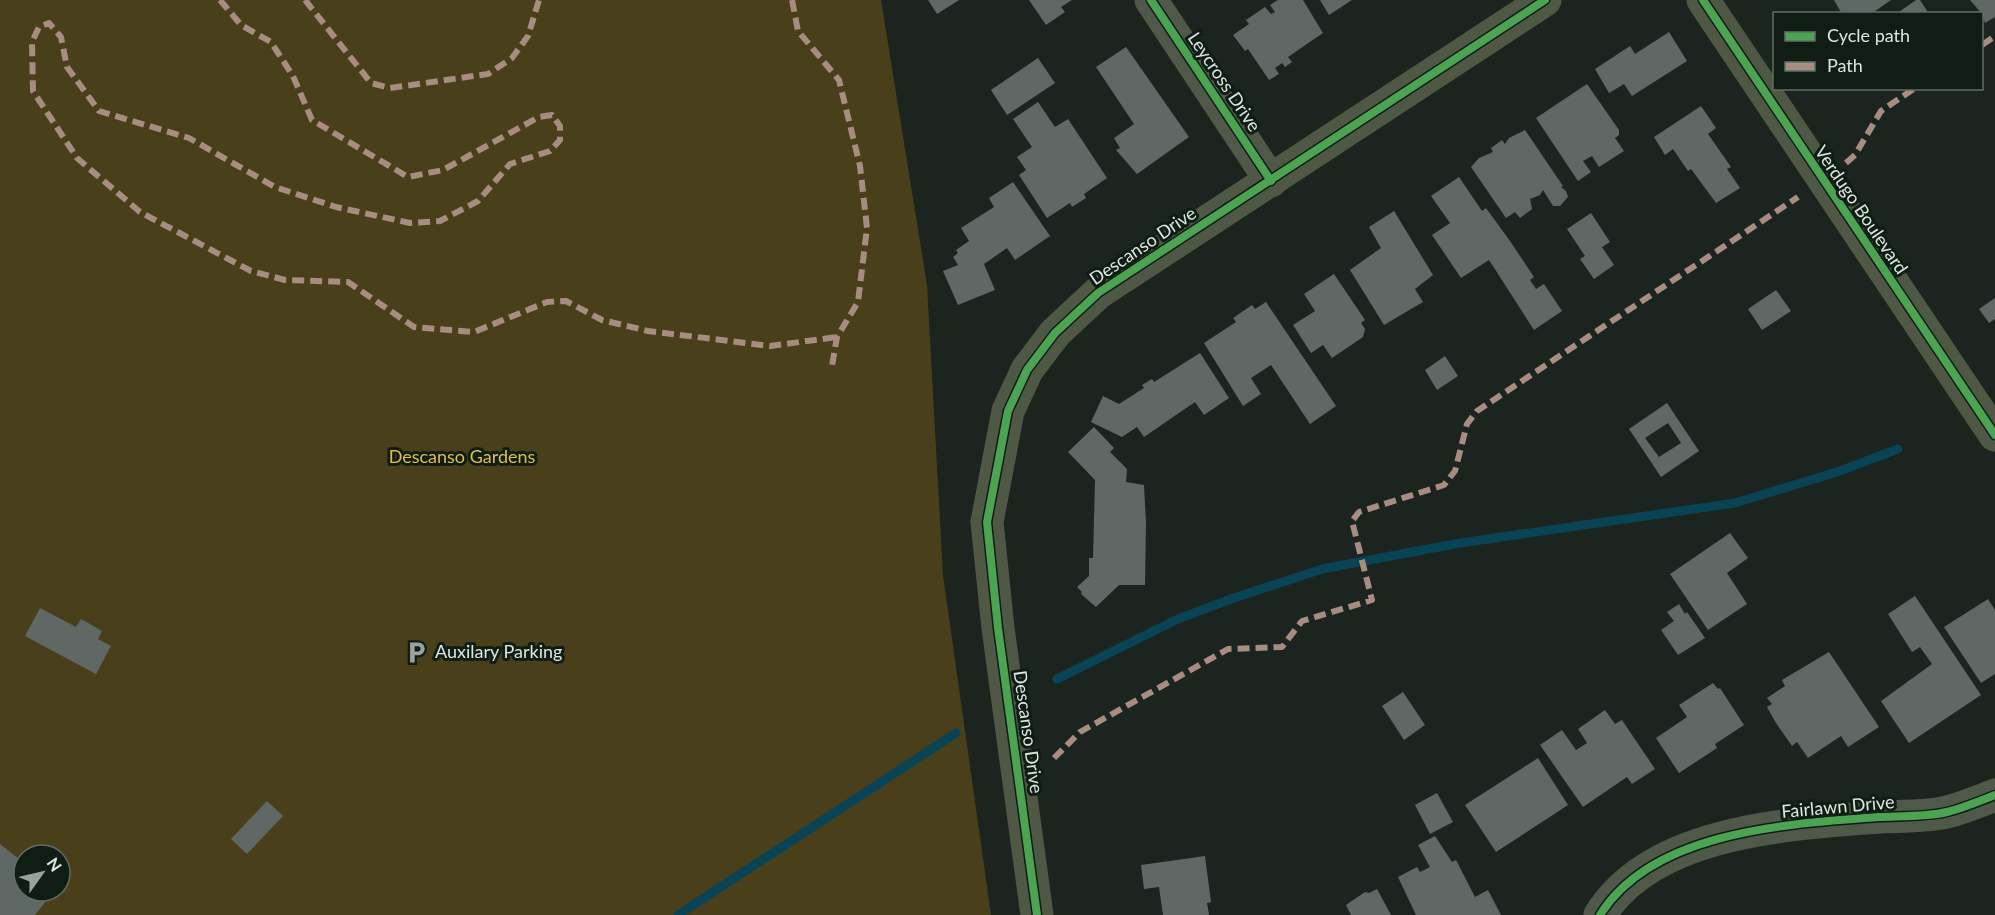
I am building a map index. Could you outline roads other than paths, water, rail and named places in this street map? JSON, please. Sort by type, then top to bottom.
[{"type":"street","name":"Leycross Drive","points":[[1151,0],[1271,181]]},
{"type":"street","name":"Descanso Drive","points":[[1037,915],[998,628],[987,522],[1008,411],[1027,370],[1055,333],[1098,293],[1545,0]]},
{"type":"street","name":"Verdugo Boulevard","points":[[1703,0],[1994,430]]},
{"type":"street","name":"Fairlawn Drive","points":[[1600,915],[1630,881],[1659,862],[1704,842],[1791,824],[1947,812],[1995,795]]},
{"type":"waterway","points":[[1057,679],[1178,619],[1322,569],[1460,543],[1735,503],[1837,472],[1898,449]]},
{"type":"waterway","points":[[678,915],[956,733]]},
{"type":"place","name":"Auxilary Parking","points":[[417,652]]},
{"type":"park label","name":"Descanso Gardens","points":[[462,457]]}]
